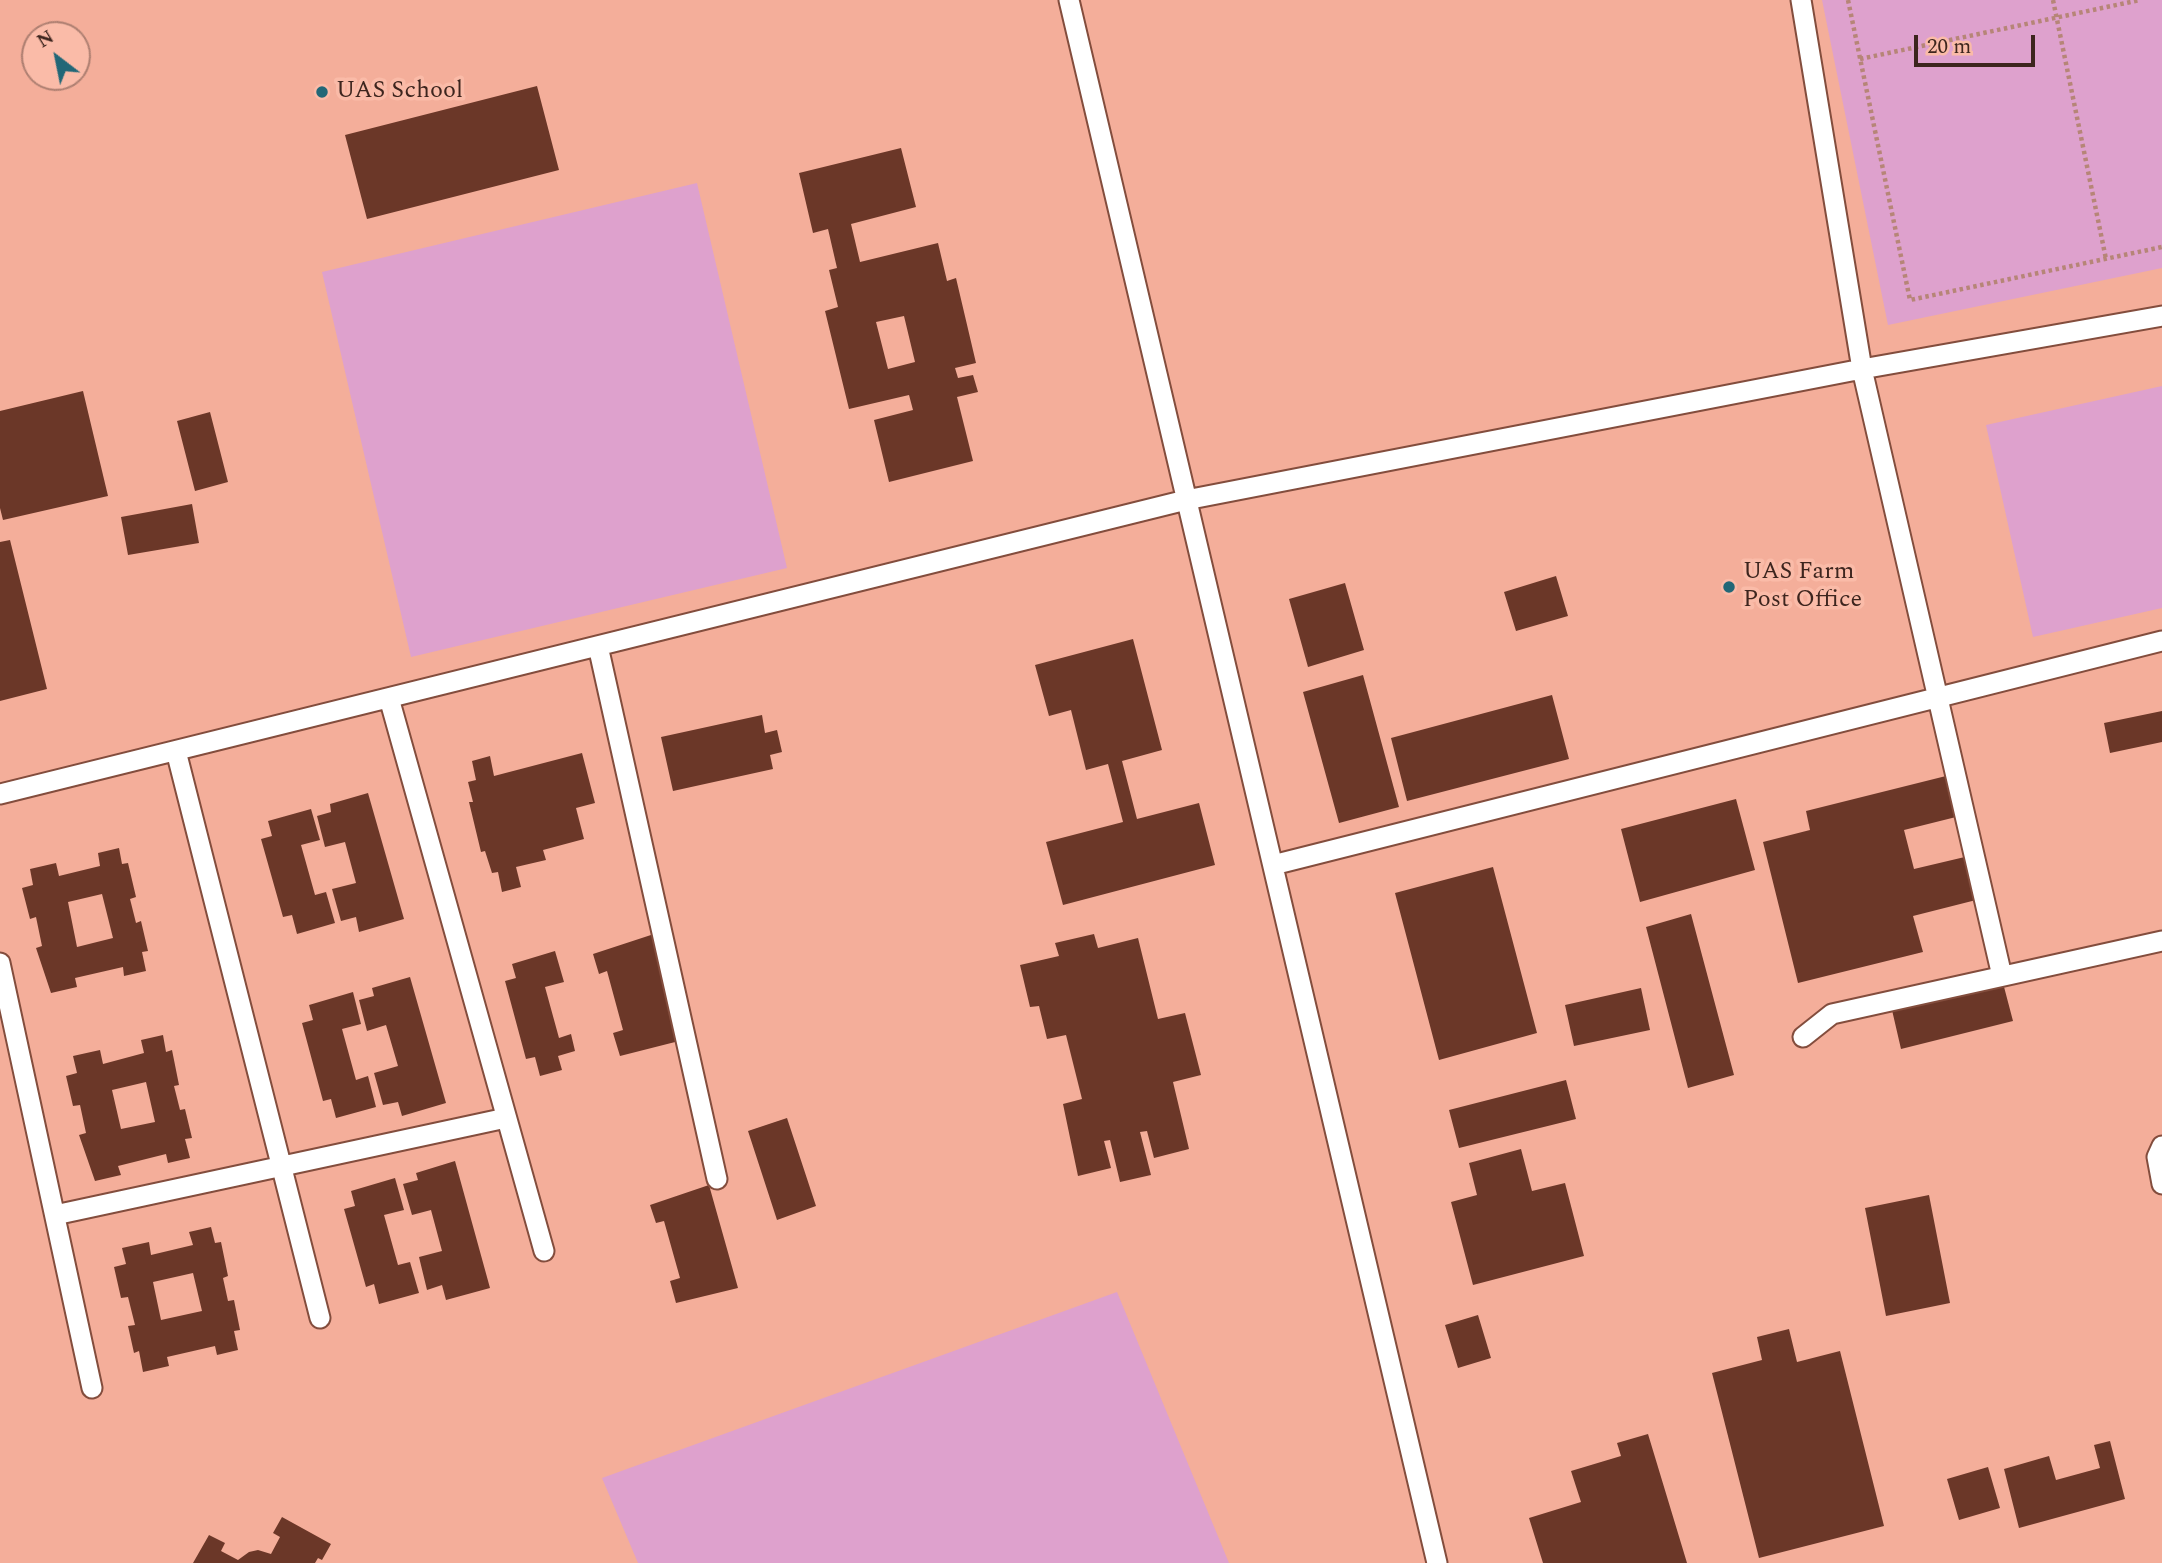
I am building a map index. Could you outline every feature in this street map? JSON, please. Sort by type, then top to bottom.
[{"type":"lane","points":[[1069,0],[1437,1563]]},
{"type":"lane","points":[[1801,0],[1863,369],[2002,976]]},
{"type":"lane","points":[[0,794],[1186,500],[1863,369],[2162,316]]},
{"type":"lane","points":[[1273,865],[2162,641]]},
{"type":"lane","points":[[598,646],[718,1179]]},
{"type":"lane","points":[[389,698],[544,1251]]},
{"type":"lane","points":[[176,751],[320,1318]]},
{"type":"lane","points":[[1803,1037],[1832,1014],[2162,941]]},
{"type":"lane","points":[[0,963],[92,1388]]},
{"type":"lane","points":[[55,1215],[506,1118]]},
{"type":"lane","points":[[2162,1146],[2157,1157],[2162,1184]]},
{"type":"path","points":[[1848,0],[1910,300],[2162,247]]},
{"type":"path","points":[[2053,0],[2106,259]]},
{"type":"path","points":[[1860,59],[2140,0]]},
{"type":"shaded area","points":[[0,0],[2162,0],[2162,1563],[0,1563]]},
{"type":"shaded area","points":[[1822,0],[2162,0],[2162,268],[1888,325]]},
{"type":"shaded area","points":[[697,183],[787,568],[411,657],[322,272]]},
{"type":"shaded area","points":[[2162,386],[2162,608],[2033,637],[1986,425]]},
{"type":"shaded area","points":[[1117,1292],[1229,1563],[638,1563],[602,1478]]},
{"type":"building","points":[[537,86],[559,170],[367,219],[345,135]]},
{"type":"building","points":[[901,148],[916,207],[851,224],[860,262],[938,243],[947,281],[956,278],[976,363],[955,368],[958,378],[973,375],[978,392],[957,397],[973,461],[889,482],[874,420],[913,410],[909,395],[849,409],[825,311],[838,307],[829,270],[837,268],[828,229],[813,233],[799,173]],"holes":[[[904,316],[915,362],[888,369],[876,322]]]},
{"type":"building","points":[[83,391],[108,496],[3,520],[0,508],[0,411]]},
{"type":"building","points":[[210,412],[228,482],[195,491],[177,421]]},
{"type":"building","points":[[192,504],[199,543],[128,555],[121,517]]},
{"type":"building","points":[[10,540],[47,689],[0,701],[0,542]]},
{"type":"building","points":[[1556,576],[1568,616],[1516,631],[1504,592]]},
{"type":"building","points":[[1345,583],[1364,650],[1308,667],[1289,599]]},
{"type":"building","points":[[1133,639],[1162,750],[1122,761],[1137,819],[1199,803],[1215,865],[1063,905],[1046,842],[1123,822],[1108,764],[1086,770],[1071,710],[1049,716],[1035,665]]},
{"type":"building","points":[[1363,675],[1399,807],[1339,823],[1303,692]]},
{"type":"building","points":[[1552,695],[1569,759],[1407,801],[1391,738]]},
{"type":"building","points":[[2162,711],[2162,742],[2110,753],[2104,723]]},
{"type":"building","points":[[762,715],[765,733],[777,730],[782,752],[770,755],[773,769],[673,791],[661,737]]},
{"type":"building","points":[[582,753],[595,803],[576,808],[584,839],[543,850],[546,860],[516,867],[521,887],[502,892],[498,872],[492,873],[485,851],[481,852],[469,802],[473,802],[468,782],[476,780],[472,761],[490,756],[494,776]]},
{"type":"building","points":[[1950,775],[1960,816],[1904,830],[1914,869],[1969,856],[1980,899],[1913,916],[1923,952],[1798,983],[1763,842],[1810,830],[1806,811]]},
{"type":"building","points":[[368,793],[404,919],[359,932],[356,917],[341,921],[332,889],[356,883],[345,842],[325,847],[317,816],[331,812],[330,804]]},
{"type":"building","points":[[1736,799],[1755,870],[1640,902],[1621,829]]},
{"type":"building","points":[[311,809],[320,840],[301,845],[315,895],[326,892],[335,923],[297,934],[292,915],[283,917],[261,839],[272,836],[268,821]]},
{"type":"building","points":[[119,848],[122,864],[128,863],[136,897],[130,899],[136,923],[141,921],[148,951],[142,952],[146,971],[124,976],[123,967],[75,978],[77,987],[51,993],[36,948],[42,946],[36,917],[30,919],[22,888],[33,885],[30,869],[56,863],[59,876],[100,866],[98,853]],"holes":[[[102,894],[113,938],[77,947],[68,902]]]},
{"type":"building","points":[[1493,867],[1537,1033],[1439,1060],[1395,893]]},
{"type":"building","points":[[1691,914],[1734,1075],[1688,1088],[1646,927]]},
{"type":"building","points":[[654,934],[683,1040],[620,1056],[613,1033],[623,1030],[607,971],[599,974],[593,954]]},
{"type":"building","points":[[1094,934],[1098,948],[1138,938],[1158,1019],[1185,1013],[1201,1075],[1173,1082],[1189,1149],[1154,1158],[1147,1131],[1140,1132],[1151,1175],[1120,1182],[1110,1140],[1104,1141],[1111,1168],[1078,1176],[1063,1104],[1082,1099],[1066,1035],[1047,1039],[1039,1006],[1030,1007],[1020,965],[1059,956],[1055,943]]},
{"type":"building","points":[[555,951],[564,982],[545,987],[559,1038],[571,1034],[575,1051],[558,1056],[562,1070],[540,1076],[535,1057],[526,1059],[505,981],[516,978],[512,964]]},
{"type":"building","points":[[410,977],[446,1103],[402,1116],[398,1102],[383,1105],[374,1073],[398,1066],[386,1025],[367,1031],[359,1000],[374,996],[372,988]]},
{"type":"building","points":[[2003,983],[2013,1021],[1901,1049],[1892,1010]]},
{"type":"building","points":[[1641,988],[1650,1030],[1574,1046],[1565,1005]]},
{"type":"building","points":[[353,992],[361,1024],[342,1029],[356,1080],[368,1076],[376,1107],[336,1118],[331,1099],[323,1101],[302,1023],[313,1020],[309,1005]]},
{"type":"building","points":[[163,1035],[166,1052],[172,1050],[179,1085],[174,1086],[180,1110],[185,1109],[192,1138],[185,1139],[190,1158],[168,1163],[166,1154],[118,1166],[121,1175],[95,1181],[79,1135],[86,1133],[80,1105],[73,1106],[66,1076],[77,1073],[73,1056],[100,1050],[103,1064],[144,1053],[141,1040]],"holes":[[[146,1082],[155,1122],[121,1129],[112,1090]]]},
{"type":"building","points":[[1566,1080],[1576,1119],[1459,1148],[1449,1110]]},
{"type":"building","points":[[787,1118],[816,1206],[777,1220],[748,1131]]},
{"type":"building","points":[[1521,1149],[1532,1191],[1565,1183],[1584,1256],[1473,1285],[1451,1202],[1477,1195],[1469,1163]]},
{"type":"building","points":[[455,1161],[490,1288],[446,1300],[442,1285],[427,1290],[419,1257],[442,1251],[431,1210],[412,1215],[403,1184],[418,1180],[416,1173]]},
{"type":"building","points":[[395,1178],[404,1210],[384,1215],[398,1265],[410,1262],[419,1293],[379,1304],[374,1284],[366,1287],[344,1209],[355,1206],[351,1191]]},
{"type":"building","points":[[709,1185],[738,1288],[676,1303],[670,1281],[680,1278],[664,1221],[656,1223],[650,1205]]},
{"type":"building","points":[[1929,1195],[1950,1303],[1886,1316],[1865,1208]]},
{"type":"building","points":[[211,1227],[215,1243],[221,1242],[228,1276],[223,1278],[228,1301],[234,1300],[240,1330],[234,1331],[238,1350],[217,1355],[215,1346],[167,1357],[169,1366],[143,1372],[139,1351],[134,1353],[128,1326],[135,1325],[128,1297],[121,1298],[114,1267],[126,1264],[122,1248],[149,1242],[151,1255],[193,1245],[189,1232]],"holes":[[[193,1273],[202,1311],[161,1320],[153,1282]]]},
{"type":"building","points":[[1478,1315],[1491,1358],[1458,1368],[1445,1325]]},
{"type":"building","points":[[1789,1329],[1797,1362],[1840,1351],[1884,1526],[1759,1558],[1712,1373],[1762,1360],[1757,1337]]},
{"type":"building","points":[[1648,1434],[1687,1563],[1543,1563],[1529,1518],[1581,1502],[1571,1471],[1621,1456],[1617,1443]]},
{"type":"building","points":[[2110,1441],[2125,1499],[2019,1528],[2004,1469],[2049,1456],[2056,1480],[2100,1468],[2094,1445]]},
{"type":"building","points":[[1988,1467],[2000,1508],[1959,1520],[1947,1479]]},
{"type":"building","points":[[282,1517],[331,1544],[322,1560],[318,1558],[315,1563],[193,1563],[209,1535],[225,1543],[221,1551],[238,1560],[249,1552],[258,1550],[271,1554],[280,1537],[273,1533]]},
{"type":"place","name":"UAS School","points":[[322,92]]},
{"type":"place","name":"UAS Farm Post Office","points":[[1729,587]]}]
